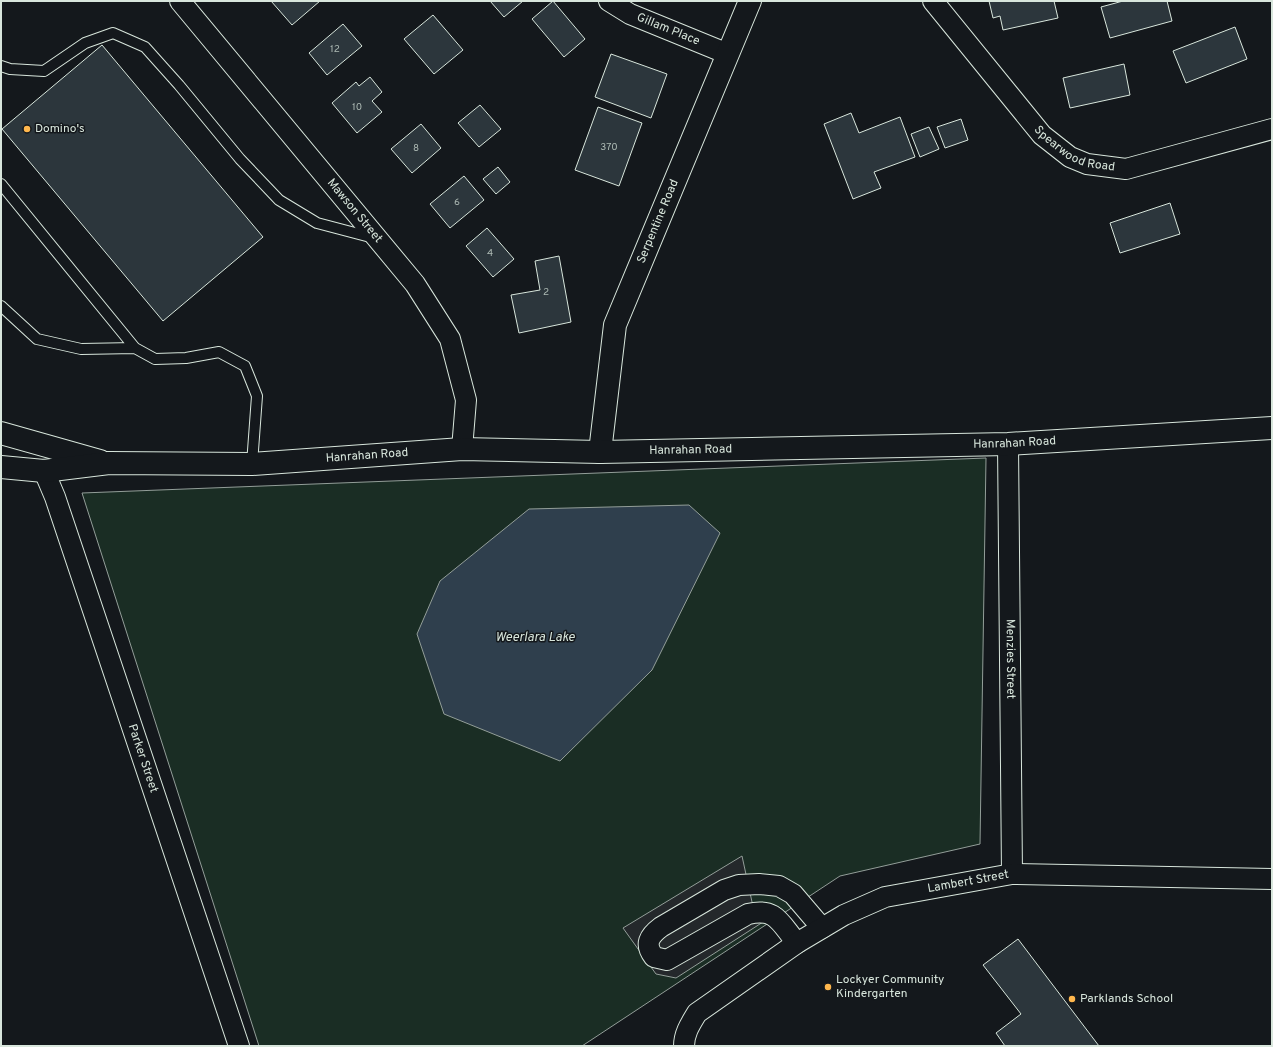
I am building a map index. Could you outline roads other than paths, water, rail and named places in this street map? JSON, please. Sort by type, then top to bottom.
[{"type":"main road","name":"Serpentine Road","points":[[600,452],[615,326],[750,1]]},
{"type":"main road","name":"Hanrahan Road","points":[[1,468],[44,471],[109,463],[252,464],[462,449],[600,452],[1008,444],[1272,428]]},
{"type":"main road","name":"Hanrahan Road","points":[[1,433],[109,463]]},
{"type":"street","name":"Mawson Street","points":[[180,1],[415,284],[450,339],[466,400],[462,449]]},
{"type":"street","name":"Gillam Place","points":[[609,1],[630,14],[728,54]]},
{"type":"street","name":"Spearwood Road","points":[[933,1],[1042,135],[1070,157],[1087,164],[1126,169],[1272,129]]},
{"type":"street","name":"Menzies Street","points":[[1008,444],[1012,874]]},
{"type":"street","name":"Parker Street","points":[[44,471],[55,497],[239,1046]]},
{"type":"street","name":"Lambert Street","points":[[684,1046],[684,1039],[688,1028],[697,1013],[822,928],[863,906],[885,897],[1012,874],[1272,879]]},
{"type":"street","points":[[797,944],[772,914],[760,911],[748,914],[667,960],[654,957],[649,950],[648,942],[653,933],[661,927],[724,890],[739,885],[759,884],[787,889],[822,928]]},
{"type":"lane","points":[[1,66],[10,69],[44,71],[85,43],[113,33],[145,47],[179,85],[240,159],[279,200],[317,223],[378,239]]},
{"type":"lane","points":[[1,184],[135,348],[155,359],[186,358],[219,352],[244,366],[257,396],[252,464]]},
{"type":"lane","points":[[1,306],[37,339],[81,349],[135,348]]},
{"type":"water","name":"Weerlara Lake","points":[[689,505],[720,533],[652,670],[560,761],[444,714],[417,634],[440,581],[529,509]]},
{"type":"place","name":"Domino's","points":[[27,129]]},
{"type":"place","name":"Lockyer Community Kindergarten","points":[[828,987]]},
{"type":"place","name":"Parklands School","points":[[1072,999]]}]
